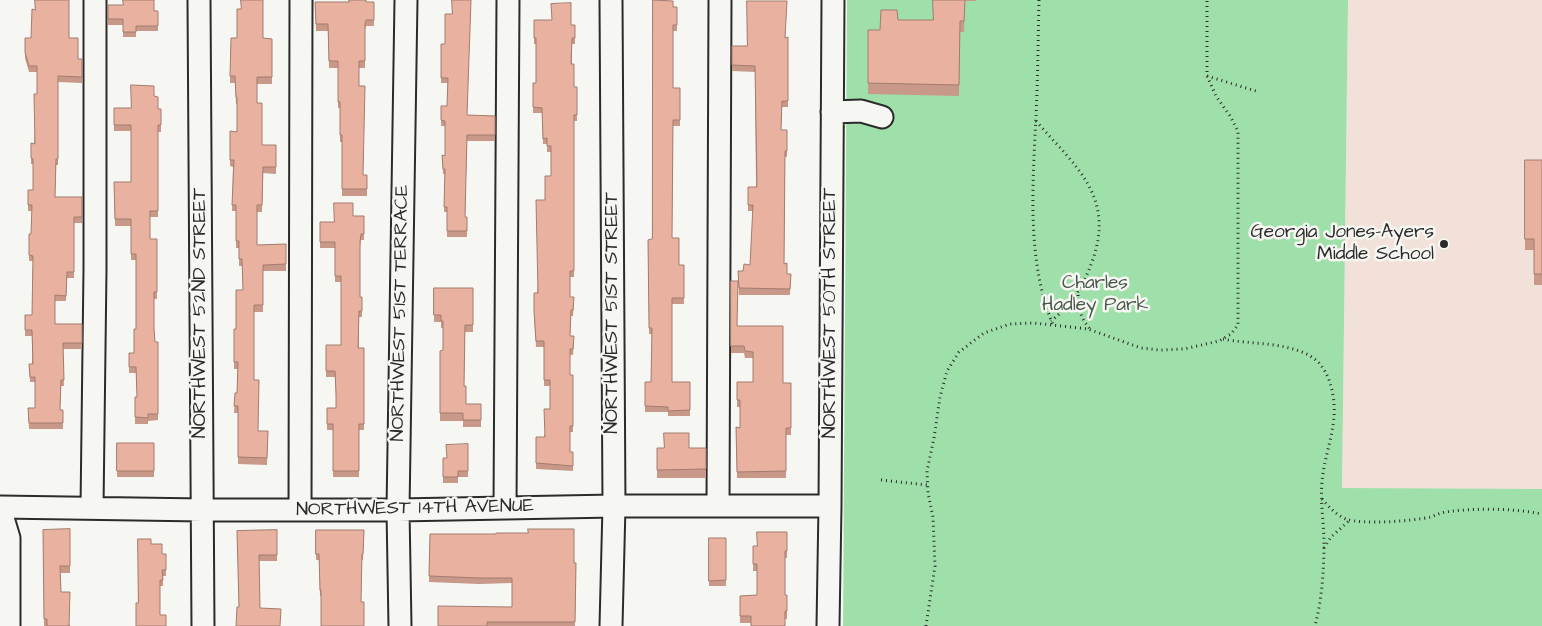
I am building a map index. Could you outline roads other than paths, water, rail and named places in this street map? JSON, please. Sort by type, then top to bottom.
[{"type":"street","points":[[92,508],[95,268],[94,0]]},
{"type":"street","name":"NORTHWEST 52ND STREET","points":[[199,0],[203,626]]},
{"type":"street","points":[[300,510],[301,0]]},
{"type":"street","name":"NORTHWEST 51ST TERRACE","points":[[400,626],[398,510],[406,0]]},
{"type":"street","points":[[505,508],[508,0]]},
{"type":"street","name":"NORTHWEST 51ST STREET","points":[[611,0],[614,506],[611,626]]},
{"type":"street","points":[[718,506],[720,0]]},
{"type":"street","name":"NORTHWEST 50TH STREET","points":[[828,626],[833,0]]},
{"type":"street","points":[[832,112],[861,111],[882,117]]},
{"type":"street","name":"NORTHWEST 14TH AVENUE","points":[[0,507],[398,510],[614,506],[830,506]]},
{"type":"street","points":[[0,507],[9,538],[9,626]]},
{"type":"place","name":"Georgia Jones-Ayers Middle School","points":[[1444,244]]},
{"type":"park label","name":"Charles Hadley Park","points":[[1095,295]]}]
